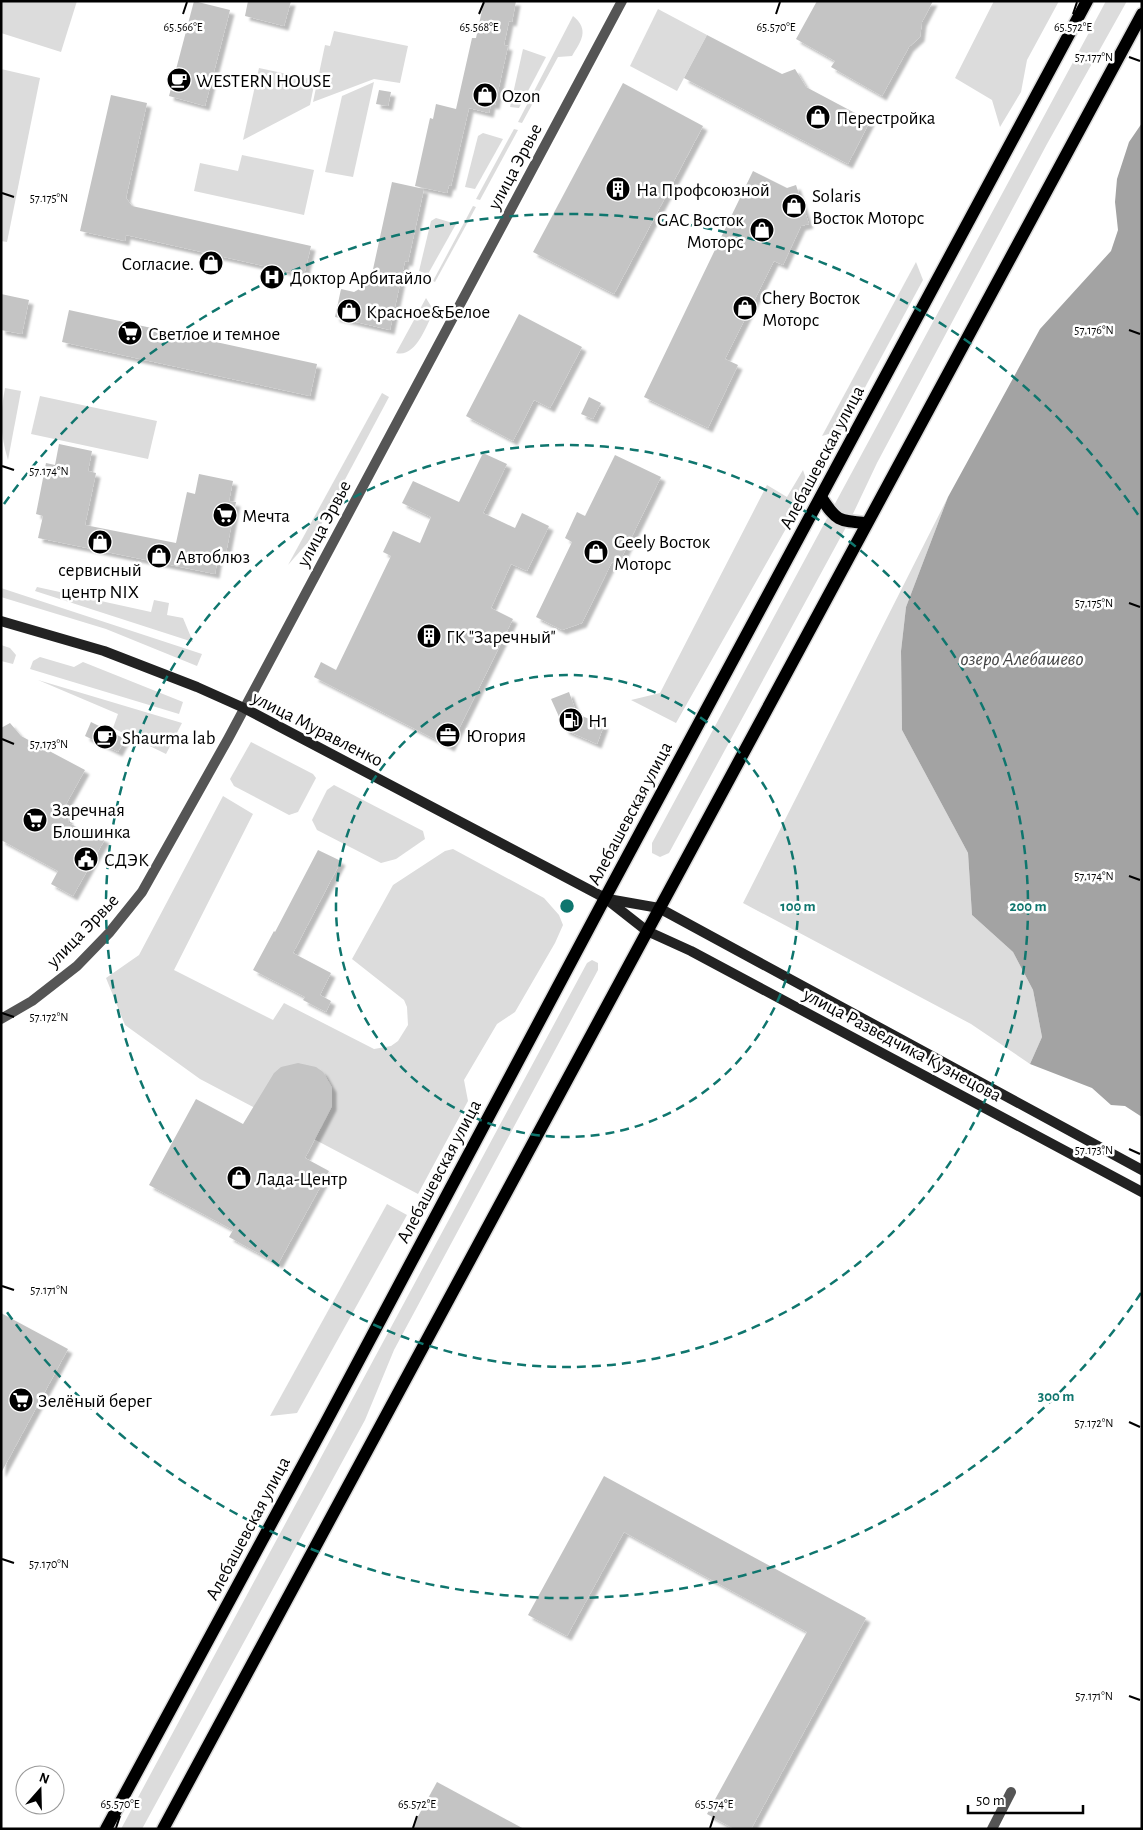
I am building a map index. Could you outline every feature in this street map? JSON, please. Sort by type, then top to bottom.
[{"type":"main road","name":"Алебашевская улица","points":[[106,1829],[1087,1]]},
{"type":"main road","points":[[163,1829],[1142,14]]},
{"type":"main road","points":[[821,497],[830,512],[838,519],[866,523]]},
{"type":"main road","name":"улица Муравленко","points":[[1,621],[104,651],[244,708],[604,898]]},
{"type":"main road","name":"улица Разведчика Кузнецова","points":[[604,898],[659,908],[1142,1170]]},
{"type":"main road","name":"улица Разведчика Кузнецова","points":[[604,898],[647,931],[691,951],[1142,1192]]},
{"type":"street","name":"улица Эрвье","points":[[1,1019],[32,1001],[77,966],[108,933],[142,892],[244,708],[622,1]]},
{"type":"street","points":[[992,1829],[1011,1792]]},
{"type":"shaded area","points":[[1,1],[77,1],[61,52],[1,33]]},
{"type":"shaded area","points":[[994,1],[1059,1],[1027,60],[1021,92],[1000,127],[992,100],[955,78]]},
{"type":"shaded area","points":[[1106,1],[1127,1],[1047,144],[877,463],[851,518],[669,853],[660,857],[652,853],[652,843]]},
{"type":"shaded area","points":[[658,9],[707,35],[677,91],[630,66]]},
{"type":"shaded area","points":[[573,16],[583,31],[581,40],[572,56],[558,57],[522,123],[518,122]]},
{"type":"shaded area","points":[[334,31],[408,46],[400,83],[374,79],[313,102],[325,45],[330,46]]},
{"type":"shaded area","points":[[523,49],[546,57],[519,108],[510,107]]},
{"type":"shaded area","points":[[259,68],[315,80],[310,105],[243,140]]},
{"type":"shaded area","points":[[1,69],[40,78],[7,242],[1,241]]},
{"type":"shaded area","points":[[374,82],[353,177],[325,172],[342,96]]},
{"type":"shaded area","points":[[514,129],[518,130],[480,200],[476,199]]},
{"type":"shaded area","points":[[483,133],[503,139],[475,189],[465,187],[478,136]]},
{"type":"shaded area","points":[[242,155],[314,170],[304,215],[194,191],[200,163],[238,171]]},
{"type":"shaded area","points":[[473,206],[476,207],[435,282],[433,281]]},
{"type":"shaded area","points":[[436,218],[456,224],[428,274],[419,271],[431,221]]},
{"type":"shaded area","points":[[916,262],[923,280],[842,430],[822,436]]},
{"type":"shaded area","points":[[426,298],[434,311],[420,340],[409,351],[396,353]]},
{"type":"shaded area","points":[[5,388],[21,391],[8,460],[3,442],[2,424]]},
{"type":"shaded area","points":[[382,393],[389,397],[317,532],[288,565]]},
{"type":"shaded area","points":[[40,396],[157,421],[148,459],[31,434]]},
{"type":"shaded area","points":[[803,470],[809,488],[676,723],[631,700],[660,693],[767,485],[787,497]]},
{"type":"shaded area","points":[[948,497],[906,607],[901,651],[902,730],[968,853],[972,915],[1013,952],[1033,990],[1042,1037],[1030,1064],[971,1024],[743,903]]},
{"type":"shaded area","points":[[37,587],[151,612],[154,600],[169,603],[167,615],[183,618],[193,642],[35,591]]},
{"type":"shaded area","points":[[1,588],[202,654],[197,666],[106,629],[1,597]]},
{"type":"shaded area","points":[[1,645],[10,648],[16,655],[13,664],[1,661]]},
{"type":"shaded area","points":[[40,657],[74,667],[83,662],[183,702],[179,714],[30,669],[33,661]]},
{"type":"shaded area","points":[[38,680],[182,723],[166,754],[113,728],[118,714]]},
{"type":"shaded area","points":[[251,742],[313,774],[316,778],[298,812],[289,815],[234,786],[230,779]]},
{"type":"shaded area","points":[[334,785],[423,831],[425,839],[396,859],[381,863],[317,830],[312,820],[327,790]]},
{"type":"shaded area","points":[[223,796],[253,814],[174,970],[273,1020],[284,1003],[374,1049],[391,1046],[398,1041],[408,1025],[407,1007],[404,1000],[352,959],[393,885],[445,851],[453,849],[544,898],[559,915],[563,925],[555,943],[515,1012],[497,1024],[464,1080],[468,1101],[418,1194],[200,1079],[125,1025],[106,978],[139,955]]},
{"type":"shaded area","points":[[592,960],[598,963],[598,970],[394,1350],[365,1420],[142,1829],[121,1829],[587,963]]},
{"type":"shaded area","points":[[387,1204],[407,1215],[297,1413],[270,1416]]},
{"type":"water","name":"озеро Алебашево","points":[[1142,123],[1142,1117],[1125,1106],[1111,1105],[1092,1088],[1030,1064],[1042,1037],[1033,990],[1013,952],[972,915],[968,853],[902,730],[901,651],[906,607],[948,497],[1040,329],[1111,251],[1118,230],[1115,202],[1117,179],[1129,142]]},
{"type":"building","points":[[194,1],[230,10],[205,106],[169,96]]},
{"type":"building","points":[[248,1],[291,1],[284,26],[245,16]]},
{"type":"building","points":[[484,1],[516,1],[512,22],[509,21],[504,45],[508,46],[495,105],[491,104],[489,113],[469,108],[451,186],[449,185],[447,193],[415,186],[430,118],[433,119],[436,104],[456,109],[472,38],[476,38]]},
{"type":"building","points":[[817,1],[933,1],[922,22],[920,37],[909,47],[882,96],[831,67],[835,61],[796,39]]},
{"type":"building","points":[[707,35],[782,74],[795,69],[806,87],[870,121],[848,164],[684,78]]},
{"type":"building","name":"На Профсоюзной","points":[[623,83],[703,126],[614,294],[533,252]]},
{"type":"building","points":[[379,90],[391,92],[388,106],[376,104]]},
{"type":"building","points":[[111,95],[147,103],[126,198],[132,206],[311,246],[304,275],[126,235],[125,241],[80,231]]},
{"type":"building","points":[[753,171],[787,188],[796,185],[809,224],[801,226],[783,265],[774,261],[725,359],[738,365],[708,428],[644,397]]},
{"type":"building","points":[[392,182],[424,189],[408,262],[405,261],[390,330],[335,317],[341,289],[354,292],[370,283]]},
{"type":"building","points":[[1,294],[29,300],[22,334],[1,330]]},
{"type":"building","points":[[69,310],[317,364],[310,396],[62,342]]},
{"type":"building","points":[[519,314],[582,347],[550,408],[534,400],[513,441],[466,416]]},
{"type":"building","points":[[589,397],[601,403],[593,419],[581,414]]},
{"type":"building","points":[[59,444],[92,451],[88,471],[96,473],[85,525],[176,543],[187,492],[195,494],[199,474],[233,481],[229,501],[236,502],[226,553],[219,552],[215,574],[38,538],[43,516],[36,514],[46,463],[55,465]]},
{"type":"building","points":[[483,453],[507,464],[483,513],[515,528],[522,513],[549,526],[527,571],[511,564],[491,608],[513,619],[450,747],[314,677],[321,662],[336,670],[391,556],[383,552],[393,531],[420,543],[431,517],[402,503],[413,481],[459,502]]},
{"type":"building","name":"Geely Восток Моторс","points":[[615,455],[661,477],[618,565],[612,562],[582,623],[562,630],[536,617],[572,542],[565,538],[577,512],[585,516]]},
{"type":"building","points":[[569,692],[577,714],[604,725],[597,744],[565,730],[551,699]]},
{"type":"building","name":"Shaurma lab","points":[[91,722],[125,739],[118,752],[85,736]]},
{"type":"building","name":"Заречная Блошинка","points":[[10,723],[21,736],[85,770],[65,806],[69,823],[90,834],[91,832],[105,839],[73,896],[51,884],[58,871],[1,840],[1,728]]},
{"type":"building","points":[[318,850],[341,861],[293,953],[331,973],[320,995],[331,1001],[326,1012],[303,1000],[305,997],[253,970]]},
{"type":"building","name":"Лада-Центр","points":[[298,1063],[316,1067],[323,1072],[332,1088],[332,1106],[305,1158],[329,1171],[278,1264],[229,1237],[233,1230],[149,1185],[196,1099],[243,1124],[274,1073],[281,1067]]},
{"type":"building","name":"Зелёный берег","points":[[1,1313],[68,1349],[1,1473]]},
{"type":"building","points":[[604,1476],[866,1618],[751,1829],[734,1829],[707,1814],[807,1632],[624,1532],[567,1636],[528,1615]]},
{"type":"building","points":[[437,1782],[524,1829],[411,1829]]},
{"type":"place","name":"WESTERN HOUSE","points":[[179,80]]},
{"type":"place","name":"Ozon","points":[[485,95]]},
{"type":"place","name":"Перестройка","points":[[818,117]]},
{"type":"place","name":"На Профсоюзной","points":[[618,189]]},
{"type":"place","name":"Solaris Восток Моторс","points":[[794,206]]},
{"type":"place","name":"GAC Восток Моторс","points":[[762,230]]},
{"type":"place","name":"Согласие.","points":[[211,263]]},
{"type":"place","name":"Доктор Арбитайло","points":[[272,277]]},
{"type":"place","name":"Chery Восток Моторс","points":[[745,308]]},
{"type":"place","name":"Красное&Белое","points":[[349,311]]},
{"type":"place","name":"Светлое и темное","points":[[130,333]]},
{"type":"place","name":"Мечта","points":[[225,515]]},
{"type":"place","name":"сервисный центр NIX","points":[[100,542]]},
{"type":"place","name":"Geely Восток Моторс","points":[[596,552]]},
{"type":"place","name":"Автоблюз","points":[[159,556]]},
{"type":"place","name":"ГК \"Заречный\"","points":[[429,636]]},
{"type":"place","name":"Н1","points":[[571,720]]},
{"type":"place","name":"Югория","points":[[448,735]]},
{"type":"place","name":"Shaurma lab","points":[[105,737]]},
{"type":"place","name":"Заречная Блошинка","points":[[35,820]]},
{"type":"place","name":"СДЭК","points":[[86,859]]},
{"type":"place","name":"Лада-Центр","points":[[239,1178]]},
{"type":"place","name":"Зелёный берег","points":[[21,1400]]}]
